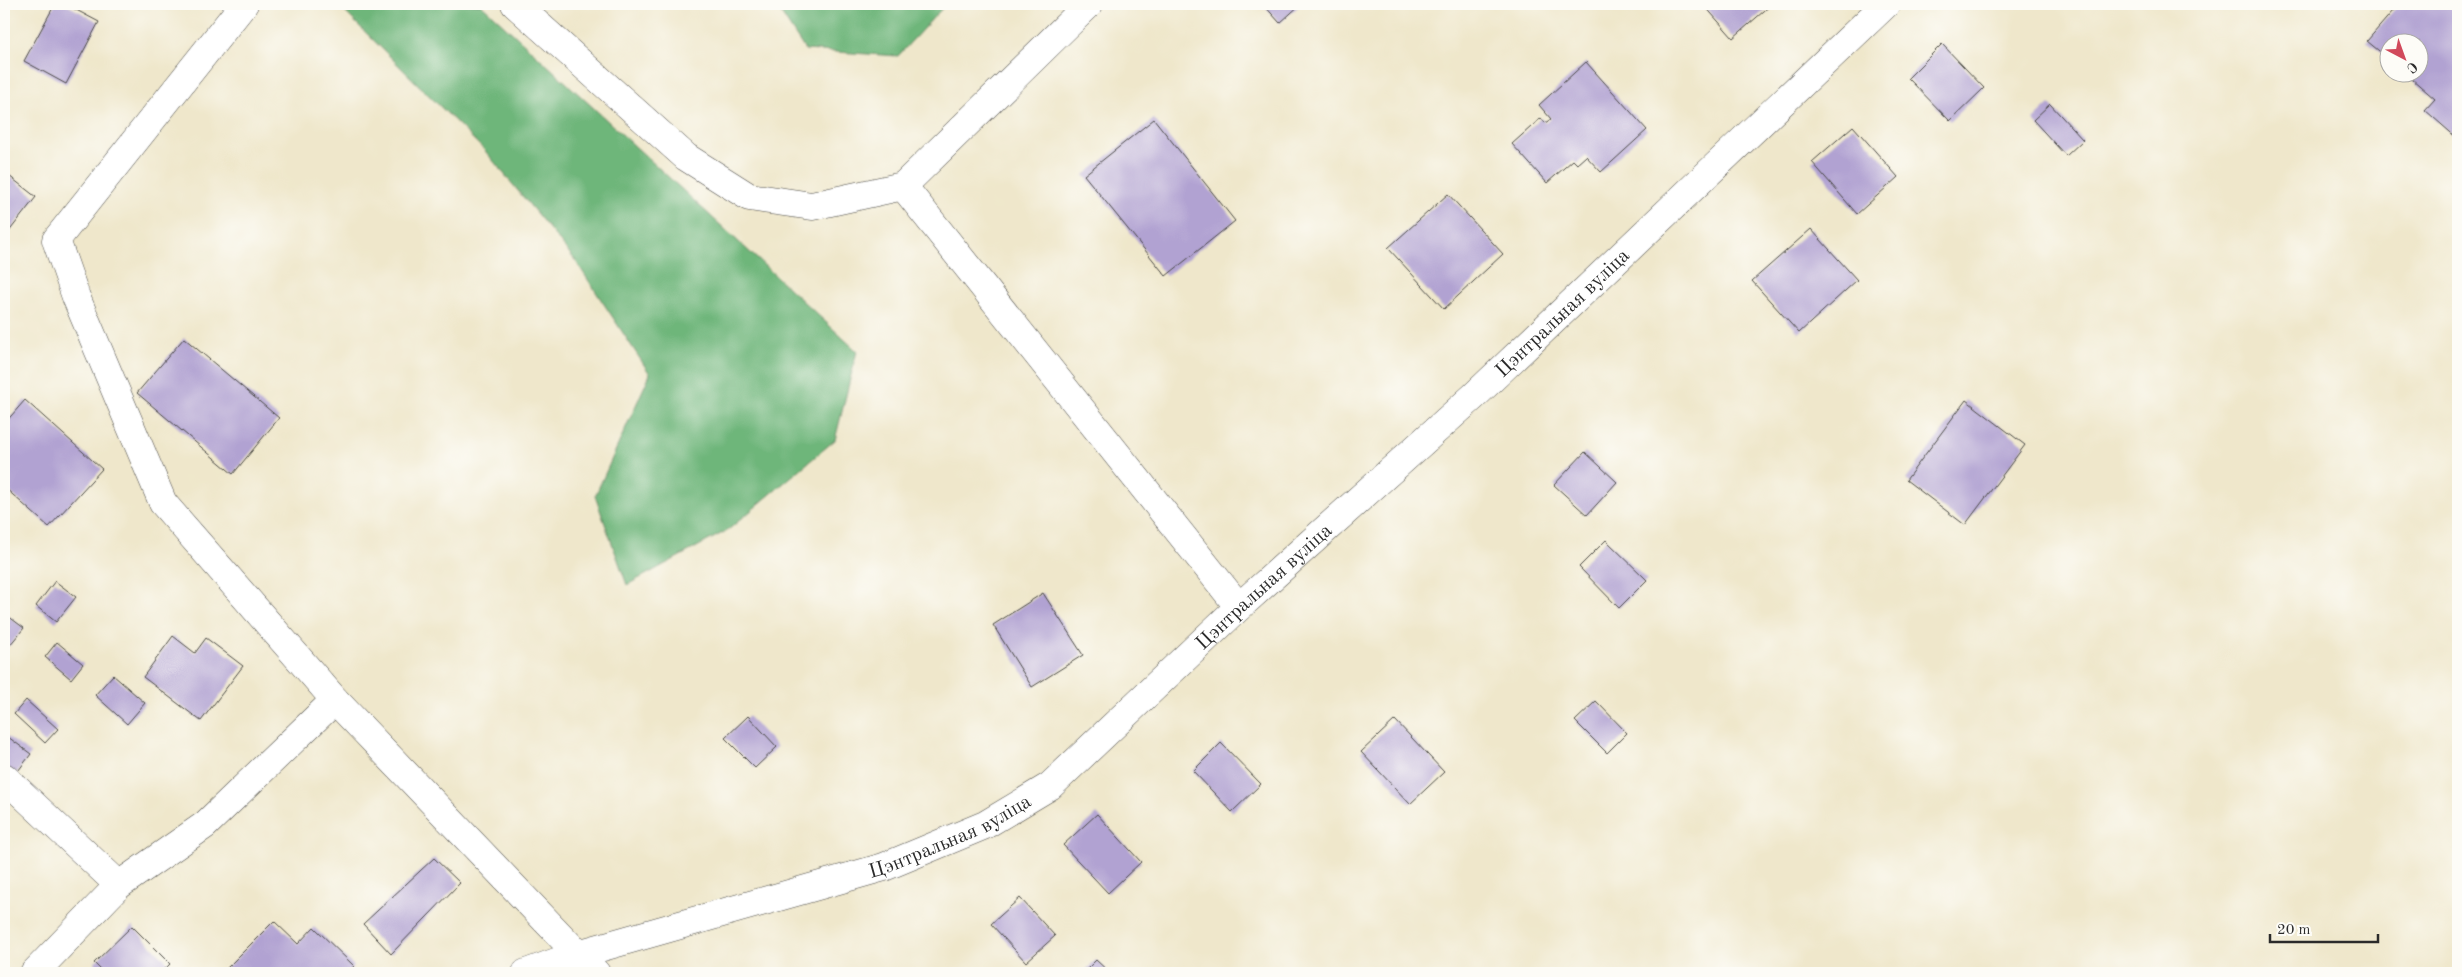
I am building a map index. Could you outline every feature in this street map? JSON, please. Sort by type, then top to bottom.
[{"type":"street","points":[[244,4],[56,240],[76,297],[163,503],[335,700],[587,964]]},
{"type":"street","points":[[516,4],[686,157],[749,197],[812,206],[903,186],[1089,4]]},
{"type":"street","name":"Цэнтральная вуліца","points":[[526,973],[587,964],[884,867],[985,825],[1050,786],[1239,607],[1474,396],[1886,4]]},
{"type":"street","points":[[903,186],[1239,607]]},
{"type":"street","points":[[34,973],[119,885],[205,825],[335,700]]},
{"type":"street","points":[[4,777],[119,885]]},
{"type":"green space","points":[[337,4],[481,4],[857,351],[835,440],[728,530],[627,585],[595,496],[650,374],[575,260],[486,152]]},
{"type":"green space","points":[[775,4],[946,4],[898,56],[805,50]]},
{"type":"building","points":[[55,4],[65,4],[99,22],[66,84],[24,61]]},
{"type":"building","points":[[1263,4],[1301,4],[1280,23]]},
{"type":"building","points":[[1703,4],[1772,4],[1733,38]]},
{"type":"building","points":[[2399,4],[2448,4],[2458,13],[2458,139],[2425,110],[2435,99],[2415,82],[2430,82],[2430,32],[2380,32],[2380,52],[2367,41]]},
{"type":"building","points":[[1942,44],[1984,88],[1950,121],[1908,78]]},
{"type":"building","points":[[1586,62],[1647,130],[1601,172],[1586,156],[1577,164],[1573,160],[1547,183],[1512,144],[1541,118],[1545,123],[1551,119],[1539,105]]},
{"type":"building","points":[[2050,104],[2083,140],[2066,156],[2033,120]]},
{"type":"building","points":[[1154,119],[1235,221],[1166,276],[1084,175]]},
{"type":"building","points":[[1853,126],[1898,177],[1857,214],[1812,162]]},
{"type":"building","points":[[4,172],[36,197],[4,238]]},
{"type":"building","points":[[1448,194],[1503,254],[1444,309],[1388,248]]},
{"type":"building","points":[[1811,229],[1857,280],[1799,333],[1752,281]]},
{"type":"building","points":[[184,338],[279,418],[233,474],[137,393]]},
{"type":"building","points":[[25,400],[102,469],[49,527],[4,487],[4,424]]},
{"type":"building","points":[[1966,400],[2025,445],[1965,525],[1906,480]]},
{"type":"building","points":[[1585,452],[1617,482],[1587,515],[1554,485]]},
{"type":"building","points":[[1606,540],[1647,580],[1619,608],[1579,567]]},
{"type":"building","points":[[55,581],[76,597],[56,622],[36,606]]},
{"type":"building","points":[[1043,593],[1083,655],[1032,687],[993,625]]},
{"type":"building","points":[[4,613],[24,628],[9,646],[4,642]]},
{"type":"building","points":[[173,636],[195,653],[206,638],[243,666],[201,721],[143,677]]},
{"type":"building","points":[[57,642],[83,664],[71,679],[45,657]]},
{"type":"building","points":[[113,675],[145,703],[127,724],[95,695]]},
{"type":"building","points":[[26,700],[58,729],[45,743],[14,714]]},
{"type":"building","points":[[1596,701],[1627,733],[1607,753],[1575,721]]},
{"type":"building","points":[[748,716],[777,747],[755,768],[725,738]]},
{"type":"building","points":[[1395,720],[1444,772],[1410,804],[1361,752]]},
{"type":"building","points":[[4,734],[31,754],[15,775],[4,767]]},
{"type":"building","points":[[1221,743],[1261,784],[1232,812],[1193,771]]},
{"type":"building","points":[[1097,814],[1141,862],[1108,893],[1063,845]]},
{"type":"building","points":[[434,858],[460,883],[391,954],[363,924]]},
{"type":"building","points":[[1020,898],[1055,936],[1026,962],[991,924]]},
{"type":"building","points":[[274,921],[298,944],[314,927],[354,966],[347,973],[229,973],[226,969]]},
{"type":"building","points":[[132,926],[170,964],[161,973],[104,973],[94,963]]},
{"type":"building","points":[[1096,960],[1110,973],[1083,973]]}]
